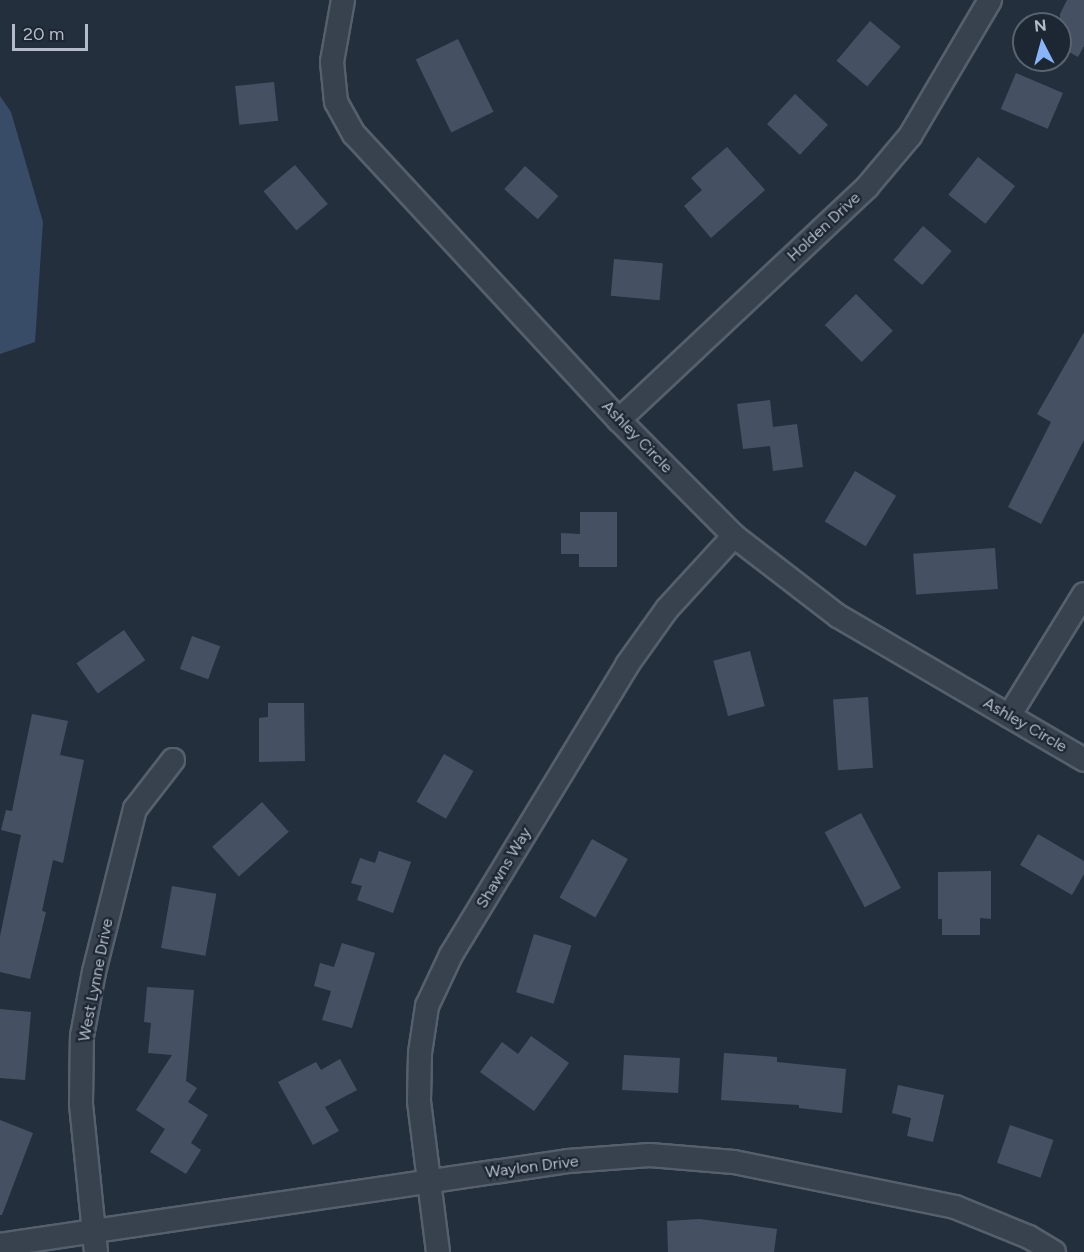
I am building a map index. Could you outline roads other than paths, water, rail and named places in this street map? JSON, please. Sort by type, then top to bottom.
[{"type":"street","name":"Ashley Circle","points":[[343,0],[332,62],[336,102],[354,134],[619,420],[734,536],[838,616],[1084,760]]},
{"type":"street","name":"Holden Drive","points":[[619,420],[867,187],[910,136],[990,0]]},
{"type":"street","name":"Shawns Way","points":[[438,1252],[419,1101],[420,1053],[428,1006],[452,955],[627,665],[667,609],[734,536]]},
{"type":"street","points":[[1009,716],[1084,594]]},
{"type":"street","name":"West Lynne Drive","points":[[95,1242],[81,1104],[82,1036],[94,972],[135,809],[173,760]]},
{"type":"street","name":"Waylon Drive","points":[[0,1245],[95,1242],[428,1181],[568,1161],[650,1155],[734,1162],[955,1207],[1029,1237],[1054,1252]]},
{"type":"water","points":[[0,96],[11,112],[43,222],[35,342],[0,354]]}]
